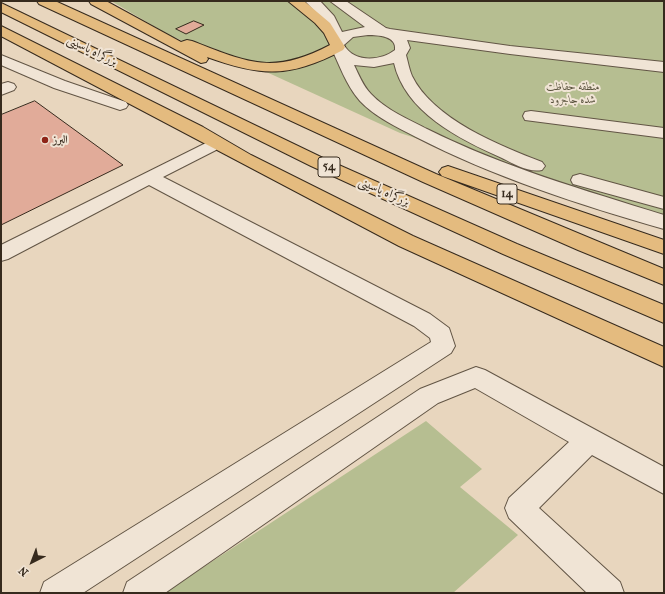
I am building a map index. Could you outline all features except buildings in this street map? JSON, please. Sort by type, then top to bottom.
[{"type":"highway","name":"بزرگراه یاسینی","points":[[44,1],[350,142],[556,234],[664,277]]},
{"type":"highway","points":[[100,1],[323,129]]},
{"type":"highway","points":[[153,32],[240,64],[268,68],[295,66],[307,63],[339,47],[331,32],[322,22],[295,1]]},
{"type":"highway","name":"بزرگراه یاسینی","points":[[1,6],[317,162],[510,249],[664,314]]},
{"type":"highway","points":[[1,30],[197,130],[245,159],[406,241],[664,357]]},
{"type":"highway","points":[[1,45],[120,105],[210,146],[245,159]]},
{"type":"highway","name":"14","points":[[350,142],[429,166],[664,248]]},
{"type":"street","points":[[312,1],[328,18],[336,30],[339,47],[355,83],[366,97],[381,110],[425,136],[498,167],[664,222]]},
{"type":"street","points":[[337,1],[384,32],[399,39],[402,44],[400,54],[404,75],[429,108],[458,129],[496,149],[535,165],[579,180],[664,204]]},
{"type":"street","points":[[339,47],[342,38],[355,32],[384,32],[510,50],[664,67]]},
{"type":"street","points":[[339,47],[349,58],[370,62],[386,60],[420,48],[510,50]]},
{"type":"street","points":[[1,59],[29,73],[62,86],[120,105]]},
{"type":"street","points":[[531,116],[664,133]]},
{"type":"street","points":[[1,254],[210,146]]},
{"type":"street","points":[[55,593],[443,346],[441,334],[422,320],[150,178]]},
{"type":"street","points":[[138,593],[429,396],[476,377],[664,481]]},
{"type":"street","points":[[589,440],[520,508],[609,593]]},
{"type":"green space","name":"منطقه حفاظت شده جاجرود","points":[[111,1],[664,1],[664,219],[400,133],[216,49],[185,42],[169,35]]},
{"type":"green space","points":[[426,421],[482,469],[460,487],[518,535],[453,593],[164,593]]},
{"type":"place","name":"البرز","points":[[45,140]]}]
